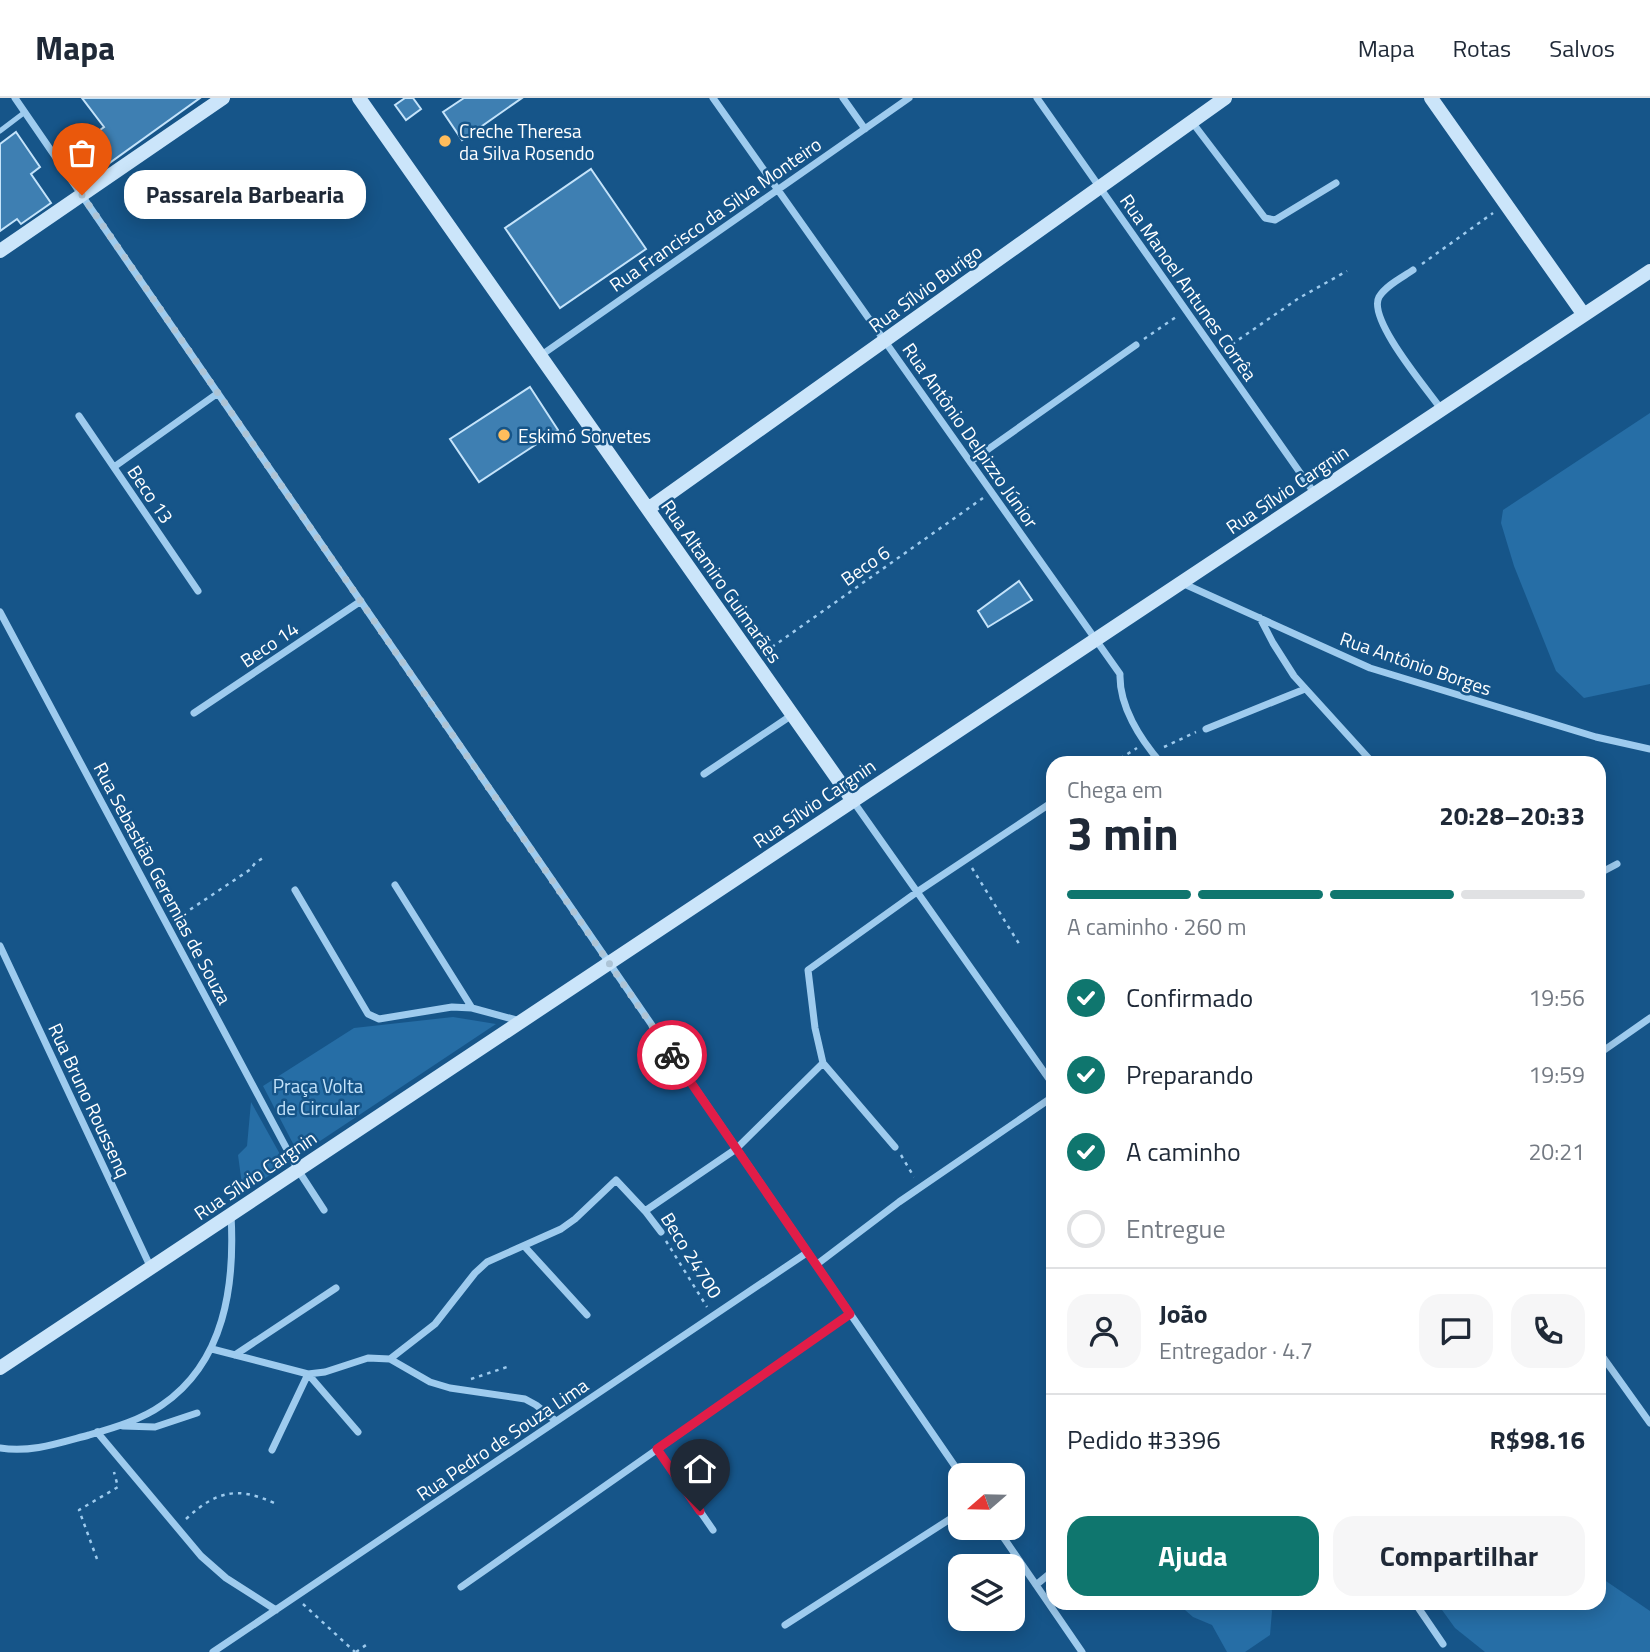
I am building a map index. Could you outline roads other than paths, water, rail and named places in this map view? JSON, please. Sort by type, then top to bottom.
[{"type":"street","points":[[15,98],[953,1463]]},
{"type":"street","points":[[0,251],[223,98]]},
{"type":"street","name":"Rua Altamiro Guimarães","points":[[359,98],[1046,1075]]},
{"type":"street","name":"Rua Antônio Delpizzo Júnior","points":[[713,98],[1120,674],[1120,690],[1125,706],[1155,756]]},
{"type":"street","points":[[843,98],[864,129]]},
{"type":"street","name":"Rua Francisco da Silva Monteiro","points":[[540,356],[909,98]]},
{"type":"street","name":"Rua Manoel Antunes Corrêa","points":[[1037,98],[1315,494]]},
{"type":"street","name":"Rua Sílvio Burigo","points":[[648,509],[1225,98]]},
{"type":"street","points":[[1431,98],[1584,315]]},
{"type":"street","points":[[1191,121],[1270,221],[1336,183]]},
{"type":"street","points":[[1413,270],[1385,289],[1376,307],[1395,344],[1441,410]]},
{"type":"street","name":"Rua Sílvio Cargnin","points":[[0,1368],[1650,271]]},
{"type":"street","points":[[970,462],[1136,345]]},
{"type":"street","points":[[114,467],[218,393]]},
{"type":"street","name":"Beco 13","points":[[79,416],[198,591]]},
{"type":"street","name":"Rua Antônio Borges","points":[[1181,582],[1370,668],[1596,737],[1650,749]]},
{"type":"street","name":"Beco 14","points":[[194,713],[361,601]]},
{"type":"street","name":"Rua Sebastião Geremias de Souza","points":[[0,612],[298,1170],[324,1210]]},
{"type":"street","points":[[1260,618],[1285,663],[1367,756]]},
{"type":"street","points":[[1206,729],[1306,689]]},
{"type":"street","points":[[704,774],[793,715]]},
{"type":"street","points":[[895,1147],[823,1063],[807,970],[917,892],[1046,806]]},
{"type":"street","points":[[1606,870],[1617,864]]},
{"type":"street","points":[[395,885],[472,1008]]},
{"type":"street","points":[[295,890],[368,1014],[373,1018],[437,1009],[472,1008],[521,1022]]},
{"type":"street","name":"Rua Bruno Roussenq","points":[[0,946],[151,1268]]},
{"type":"street","points":[[1606,1049],[1650,1018]]},
{"type":"street","points":[[645,1211],[736,1149],[823,1063]]},
{"type":"street","points":[[816,1265],[920,1187],[1046,1101]]},
{"type":"street","name":"Beco 24700","points":[[525,1247],[548,1237],[575,1219],[616,1180],[661,1232]]},
{"type":"street","points":[[0,1448],[34,1449],[119,1426],[162,1406],[196,1374],[212,1349],[221,1324],[232,1272],[231,1215]]},
{"type":"street","points":[[390,1359],[435,1324],[475,1273],[487,1262],[525,1247],[587,1315]]},
{"type":"street","name":"Rua Pedro de Souza Lima","points":[[213,1652],[808,1252]]},
{"type":"street","points":[[235,1355],[336,1289]]},
{"type":"street","points":[[460,1587],[850,1314]]},
{"type":"street","points":[[212,1349],[308,1374],[325,1372],[368,1358],[390,1359],[430,1382],[462,1390],[525,1399],[556,1421]]},
{"type":"street","points":[[1606,1361],[1650,1423]]},
{"type":"street","points":[[308,1374],[358,1432]]},
{"type":"street","points":[[272,1450],[308,1374]]},
{"type":"street","points":[[119,1426],[155,1427],[197,1413]]},
{"type":"street","points":[[97,1432],[176,1528],[213,1567],[276,1610]]},
{"type":"street","points":[[657,1449],[713,1530]]},
{"type":"street","points":[[785,1625],[948,1520]]},
{"type":"street","points":[[1005,1540],[1046,1600]]},
{"type":"street","points":[[1036,1585],[1046,1577]]},
{"type":"street","points":[[1053,1610],[1082,1652]]},
{"type":"street","points":[[1420,1610],[1443,1644]]},
{"type":"lane","points":[[0,131],[25,112]]},
{"type":"place","name":"Creche Theresa da Silva Rosendo","points":[[445,141]]},
{"type":"place","name":"Passarela Barbearia","points":[[82,195]]},
{"type":"place","name":"Eskimó Sorvetes","points":[[504,435]]},
{"type":"park label","name":"Praça Volta de Circular","points":[[318,1096]]}]
